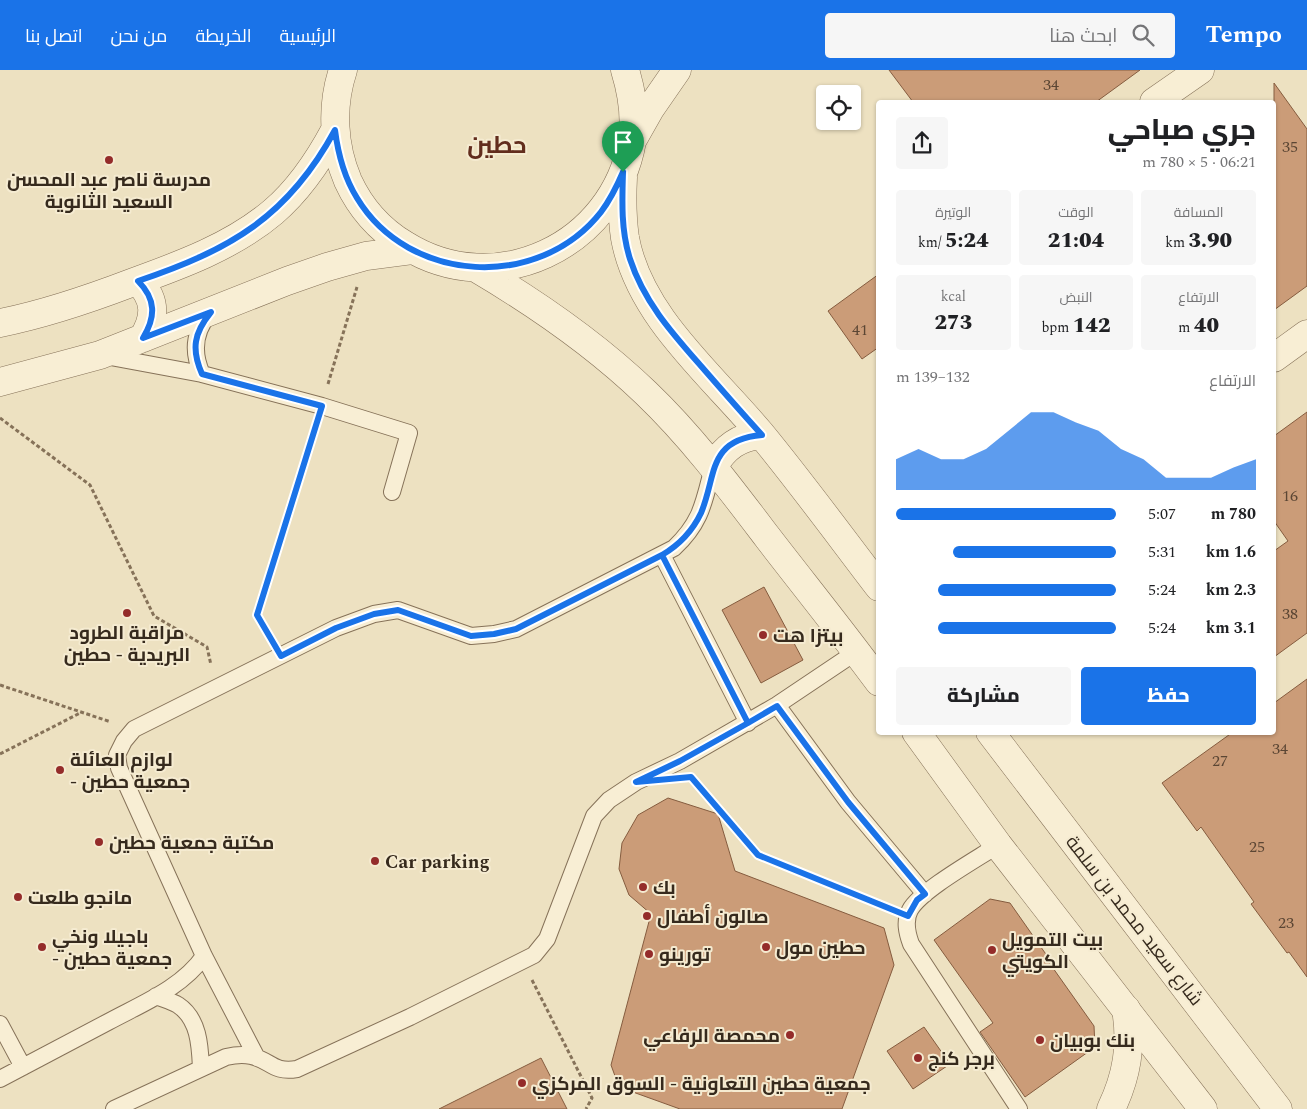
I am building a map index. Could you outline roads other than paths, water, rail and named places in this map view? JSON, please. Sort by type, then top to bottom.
[{"type":"street","points":[[625,70],[631,91],[633,110],[632,141]]},
{"type":"street","points":[[342,71],[336,100],[335,130],[340,159],[357,199],[382,228],[412,250],[443,263],[476,268],[503,267],[544,256],[565,244],[582,231],[600,213],[613,194],[623,172],[632,141],[650,109],[677,70]]},
{"type":"street","points":[[1157,100],[1200,70]]},
{"type":"street","points":[[0,323],[54,309],[138,281],[223,246],[250,230],[274,211],[292,193],[323,152],[335,130]]},
{"type":"street","points":[[623,172],[622,216],[625,237],[630,258],[646,297],[672,332],[762,435],[876,583]]},
{"type":"street","points":[[0,382],[100,356],[287,281],[366,256],[412,250]]},
{"type":"street","points":[[476,268],[550,315],[606,358],[683,431],[713,466],[876,678]]},
{"type":"street","points":[[138,281],[144,288],[152,306],[149,328],[143,338]]},
{"type":"street","points":[[1276,357],[1307,334]]},
{"type":"street","points":[[713,466],[730,445],[750,436],[762,435]]},
{"type":"street","points":[[918,735],[998,845],[1203,1109]]},
{"type":"street","name":"شارع سعيد محمد بن سلمة","points":[[992,735],[1278,1109]]},
{"type":"street","points":[[1111,1109],[1120,1090],[1129,1050],[1129,1029],[1126,1009]]},
{"type":"lane","points":[[202,374],[196,361],[196,335],[202,322],[211,312]]},
{"type":"lane","points":[[100,356],[202,374],[322,406],[409,433],[392,492]]},
{"type":"lane","points":[[256,1058],[204,956],[119,768],[117,755],[124,741],[134,729],[216,687],[336,628],[374,614],[398,610],[471,636],[494,634],[516,629],[674,548],[694,526],[701,513],[713,466]]},
{"type":"lane","points":[[662,555],[748,723]]},
{"type":"lane","points":[[114,1109],[226,1057],[238,1055],[256,1058],[272,1067],[286,1071],[297,1069],[410,1017],[534,955],[547,939],[594,816],[609,800],[636,782],[680,761],[777,706],[856,652]]},
{"type":"lane","points":[[777,706],[848,802],[925,894]]},
{"type":"lane","points":[[998,845],[917,900],[908,916],[907,934],[911,944],[1019,1109]]},
{"type":"lane","points":[[0,1079],[156,996],[184,979],[196,969],[204,956]]},
{"type":"lane","points":[[156,996],[179,1005],[192,1020],[200,1040],[201,1068]]},
{"type":"lane","points":[[0,1024],[23,1067]]},
{"type":"place","name":"مدرسة ناصر عبد المحسن السعيد الثانوية","points":[[109,160]]},
{"type":"place","name":"مراقبة الطرود البريدية - حطين","points":[[127,613]]},
{"type":"place","name":"بيتزا هت","points":[[763,635]]},
{"type":"place","name":"لوازم العائلة - جمعية حطين","points":[[60,770]]},
{"type":"place","name":"مكتبة جمعية حطين","points":[[99,842]]},
{"type":"place","name":"Car parking","points":[[375,861]]},
{"type":"place","name":"بك","points":[[643,887]]},
{"type":"place","name":"مانجو طلعت","points":[[18,897]]},
{"type":"place","name":"صالون أطفال","points":[[647,916]]},
{"type":"place","name":"باجيلا ونخي - جمعية حطين","points":[[42,947]]},
{"type":"place","name":"حطين مول","points":[[766,947]]},
{"type":"place","name":"بيت التمويل الكويتي","points":[[992,950]]},
{"type":"place","name":"تورينو","points":[[649,954]]},
{"type":"place","name":"محمصة الرفاعي","points":[[790,1035]]},
{"type":"place","name":"بنك بوبيان","points":[[1040,1040]]},
{"type":"place","name":"برجر كنج","points":[[918,1058]]},
{"type":"place","name":"جمعية حطين التعاونية - السوق المركزي","points":[[522,1083]]},
{"type":"district","name":"حطين","points":[[497,145]]}]
